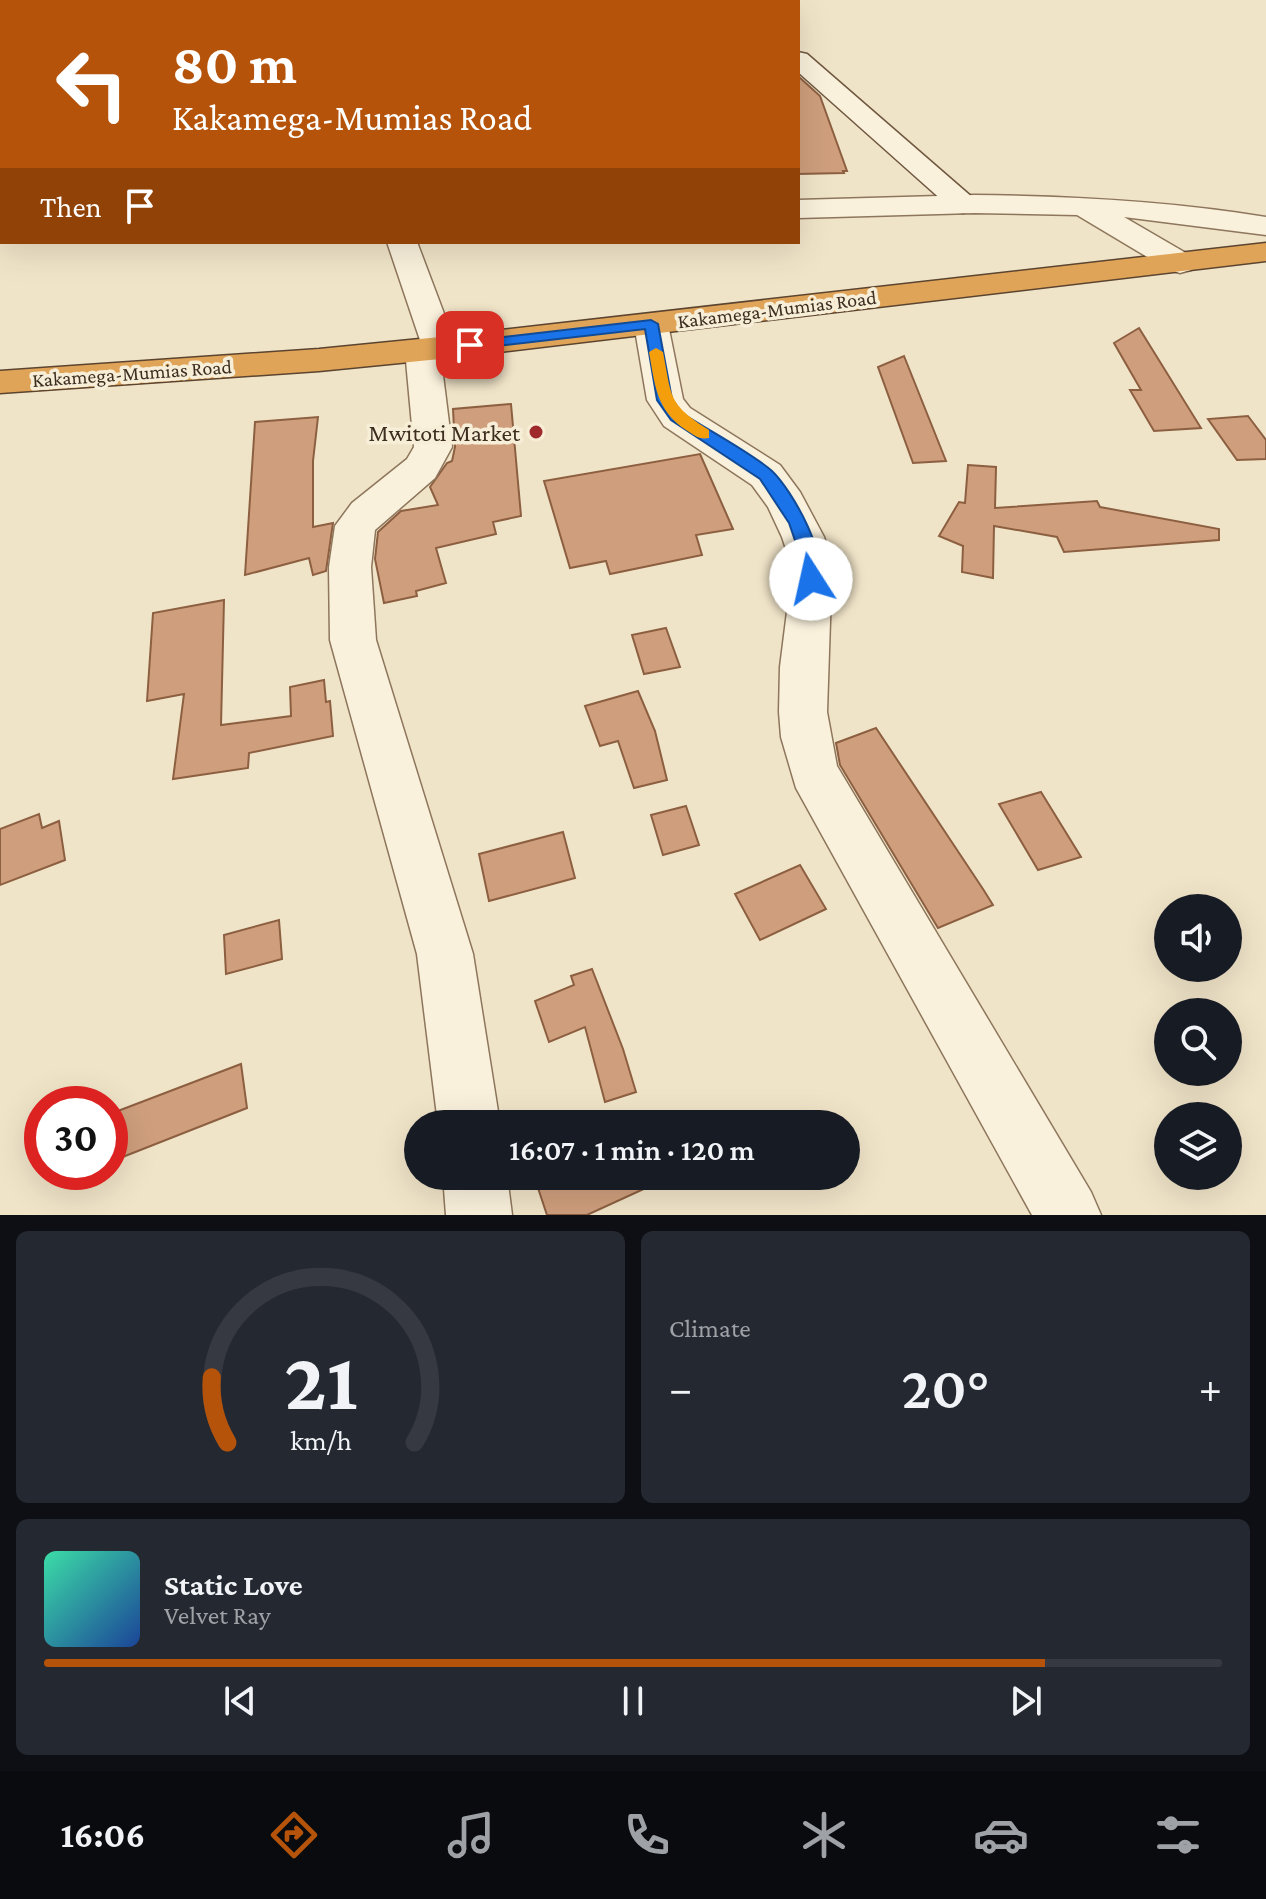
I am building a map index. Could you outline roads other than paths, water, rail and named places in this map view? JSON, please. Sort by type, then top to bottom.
[{"type":"highway","name":"Kakamega-Mumias Road","points":[[0,382],[431,349],[1266,252]]},
{"type":"street","points":[[800,61],[963,204]]},
{"type":"street","points":[[800,209],[1034,202],[1165,209],[1266,226]]},
{"type":"street","points":[[1080,205],[1180,263]]},
{"type":"street","points":[[403,244],[431,349],[433,447],[421,468],[366,513],[356,526],[350,567],[353,640],[445,954],[467,1110]]},
{"type":"street","points":[[651,324],[665,400],[677,417],[766,475],[797,522],[811,561],[803,700],[805,737],[814,772],[1068,1215]]},
{"type":"street","points":[[476,1190],[479,1215]]},
{"type":"place","name":"Mwitoti Market","points":[[536,432]]}]
